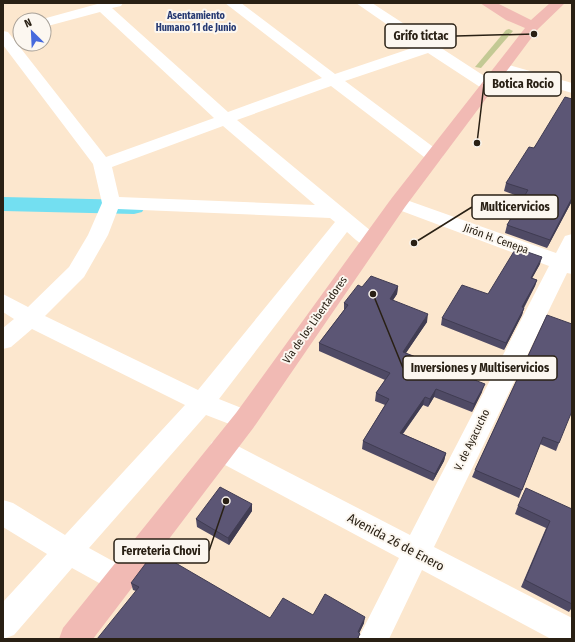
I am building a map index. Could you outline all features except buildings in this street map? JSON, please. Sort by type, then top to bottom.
[{"type":"highway","points":[[487,3],[511,17],[533,26]]},
{"type":"highway","name":"Vía de los Libertadores","points":[[74,639],[245,420],[398,202],[490,86],[533,26],[558,3]]},
{"type":"street","points":[[232,3],[434,156]]},
{"type":"street","points":[[363,3],[490,86]]},
{"type":"street","points":[[52,21],[111,5],[226,120],[370,241]]},
{"type":"street","points":[[3,341],[30,318],[77,272],[98,235],[111,203],[102,164],[7,33]]},
{"type":"street","points":[[102,164],[226,120],[332,80],[430,47]]},
{"type":"street","points":[[502,68],[572,88]]},
{"type":"street","name":"Jirón H. Cenepa","points":[[398,202],[566,264]]},
{"type":"street","points":[[111,203],[341,216]]},
{"type":"street","points":[[3,624],[67,551],[202,403],[341,216]]},
{"type":"street","name":"V. de Ayacucho","points":[[373,639],[566,264],[572,241]]},
{"type":"street","points":[[3,302],[30,318],[202,403],[245,420]]},
{"type":"street","name":"Avenida 26 de Enero","points":[[221,450],[572,634]]},
{"type":"street","points":[[3,512],[67,551],[120,580]]},
{"type":"green space","points":[[509,29],[513,31],[481,68],[475,67],[506,30]]},
{"type":"waterway","points":[[3,204],[134,207]]},
{"type":"place","name":"Grifo tictac","points":[[534,34]]},
{"type":"place","name":"Botica Rocio","points":[[477,143]]},
{"type":"place","name":"Multicervicios","points":[[414,243]]},
{"type":"place","name":"Inversiones y Multiservicios","points":[[373,294]]},
{"type":"place","name":"Ferreteria Chovi","points":[[226,501]]},
{"type":"district","name":"Asentamiento Humano 11 de Junio","points":[[196,22]]}]
